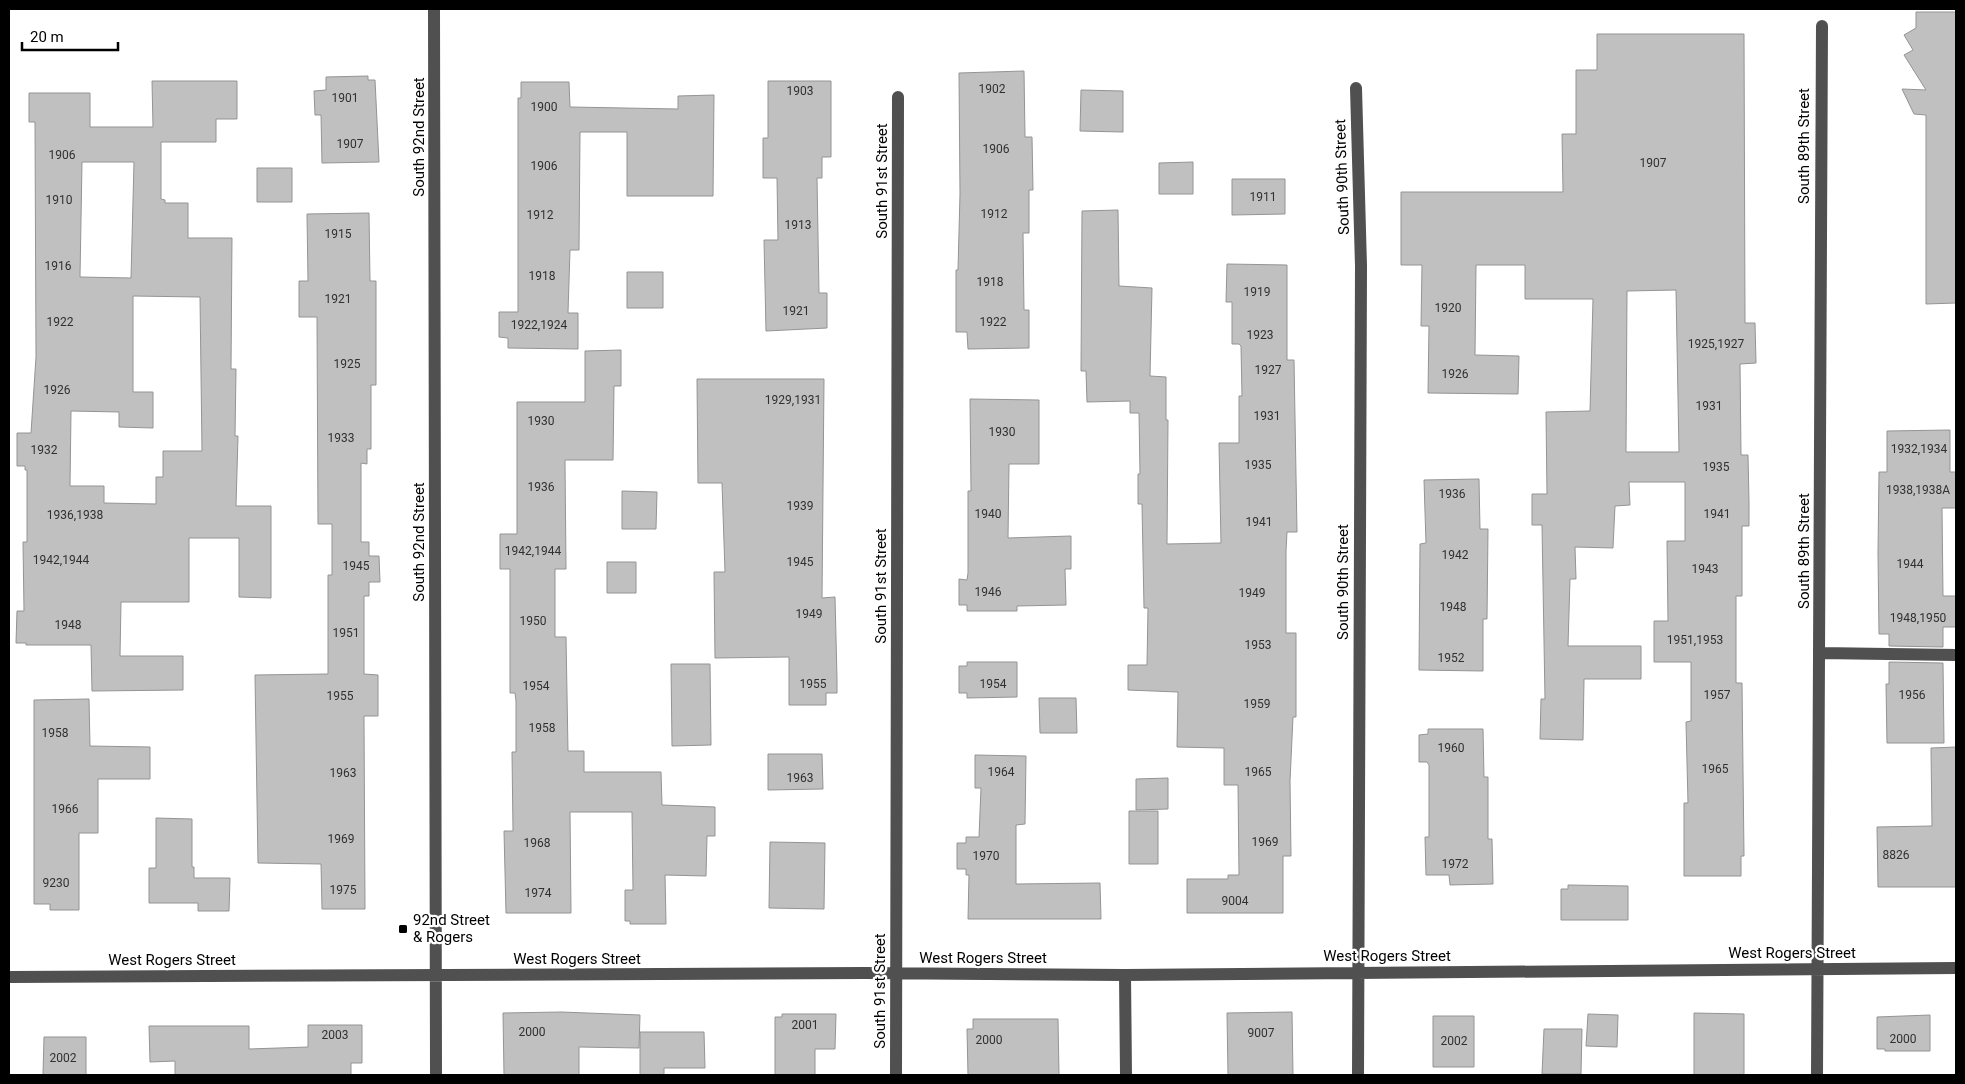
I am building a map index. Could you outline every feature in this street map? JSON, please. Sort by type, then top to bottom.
[{"type":"street","name":"South 92nd Street","points":[[434,9],[436,1075]]},
{"type":"street","name":"South 89th Street","points":[[1817,1075],[1822,26]]},
{"type":"street","name":"South 90th Street","points":[[1356,88],[1361,266],[1358,1075]]},
{"type":"street","name":"South 91st Street","points":[[896,1075],[898,96]]},
{"type":"street","points":[[1820,654],[1956,654]]},
{"type":"street","name":"West Rogers Street","points":[[9,977],[1125,975],[1956,968]]},
{"type":"street","points":[[1125,975],[1126,1075]]},
{"type":"building","points":[[1916,12],[1956,12],[1956,303],[1926,304],[1926,115],[1914,114],[1902,89],[1926,90],[1904,55],[1913,50],[1904,35],[1916,28]]},
{"type":"building","points":[[1597,34],[1744,34],[1745,323],[1755,323],[1756,363],[1740,364],[1741,455],[1748,455],[1749,502],[1749,526],[1742,526],[1742,596],[1736,596],[1736,683],[1742,683],[1744,856],[1741,856],[1741,876],[1684,876],[1684,803],[1688,803],[1686,722],[1691,721],[1691,662],[1654,662],[1654,621],[1668,621],[1667,541],[1685,541],[1685,482],[1629,482],[1630,505],[1615,506],[1613,548],[1575,547],[1576,579],[1570,579],[1568,646],[1641,646],[1641,679],[1584,679],[1583,740],[1540,739],[1541,699],[1545,699],[1542,525],[1532,525],[1532,494],[1547,494],[1546,412],[1590,411],[1593,299],[1525,299],[1525,265],[1476,265],[1475,355],[1519,356],[1518,394],[1428,393],[1429,326],[1421,326],[1422,265],[1401,265],[1401,192],[1563,192],[1562,134],[1576,134],[1576,70],[1597,70]],"holes":[[[1676,290],[1679,452],[1626,452],[1627,291]]]},
{"type":"building","points":[[1024,71],[1025,137],[1032,137],[1033,190],[1029,190],[1029,233],[1023,233],[1024,310],[1029,310],[1029,348],[968,349],[967,332],[956,332],[956,270],[958,270],[960,194],[959,73]]},
{"type":"building","points":[[368,76],[368,80],[375,80],[379,162],[322,163],[321,115],[315,115],[314,91],[326,90],[326,77]]},
{"type":"building","points":[[152,81],[237,81],[237,119],[216,119],[216,142],[161,142],[161,199],[165,200],[165,203],[188,203],[188,238],[232,238],[231,369],[236,369],[235,436],[238,436],[236,506],[271,506],[271,598],[239,597],[239,538],[189,538],[189,602],[121,602],[120,656],[183,656],[183,690],[92,691],[91,645],[26,645],[26,643],[16,643],[17,611],[24,611],[23,542],[27,542],[27,470],[25,470],[25,466],[17,466],[17,433],[31,433],[36,357],[35,122],[29,122],[29,93],[90,93],[90,127],[153,127]],"holes":[[[82,162],[134,162],[131,278],[80,277]],[[133,296],[200,297],[202,451],[163,451],[163,477],[156,477],[156,504],[104,503],[104,486],[70,486],[71,411],[119,412],[119,427],[153,428],[153,392],[133,392]]]},
{"type":"building","points":[[768,81],[831,81],[831,157],[822,157],[822,178],[817,178],[819,293],[827,293],[827,328],[766,331],[764,240],[778,240],[777,178],[763,178],[763,138],[768,138]]},
{"type":"building","points":[[521,82],[569,82],[570,107],[678,109],[678,96],[714,95],[713,196],[627,196],[627,132],[580,132],[579,250],[570,250],[568,313],[578,313],[578,349],[508,348],[508,338],[499,337],[499,312],[518,312],[518,98],[521,98]]},
{"type":"building","points":[[1081,90],[1123,91],[1123,132],[1080,131]]},
{"type":"building","points":[[1193,162],[1193,194],[1159,194],[1159,163]]},
{"type":"building","points":[[257,168],[292,168],[292,202],[257,202]]},
{"type":"building","points":[[1232,179],[1285,179],[1285,214],[1232,215]]},
{"type":"building","points":[[1118,210],[1119,286],[1152,288],[1150,376],[1166,377],[1166,420],[1168,420],[1167,544],[1221,543],[1219,443],[1239,443],[1239,396],[1242,396],[1241,346],[1239,344],[1232,344],[1232,302],[1226,302],[1227,264],[1287,265],[1287,360],[1294,360],[1297,532],[1287,532],[1286,633],[1296,633],[1296,717],[1293,717],[1290,781],[1291,856],[1283,856],[1283,913],[1187,913],[1187,879],[1228,879],[1228,875],[1239,875],[1238,785],[1224,785],[1224,748],[1177,747],[1178,692],[1128,690],[1128,665],[1147,665],[1148,608],[1144,608],[1142,504],[1138,504],[1138,474],[1140,474],[1139,413],[1130,413],[1130,401],[1087,402],[1086,371],[1081,371],[1082,211]]},
{"type":"building","points":[[369,213],[370,281],[376,281],[376,385],[371,385],[371,449],[367,449],[367,464],[361,463],[361,542],[369,542],[369,556],[379,556],[380,582],[369,582],[369,596],[364,596],[364,674],[378,675],[378,716],[364,716],[365,909],[322,909],[321,864],[258,863],[255,675],[328,674],[328,575],[332,575],[332,524],[318,524],[317,317],[299,317],[299,281],[308,281],[307,214]]},
{"type":"building","points":[[627,272],[663,272],[663,308],[627,308]]},
{"type":"building","points":[[621,350],[621,386],[614,386],[613,460],[565,460],[566,569],[555,569],[555,637],[566,637],[568,751],[584,751],[584,772],[661,772],[662,805],[715,807],[715,836],[707,836],[706,876],[665,875],[666,924],[630,924],[630,921],[625,921],[625,890],[633,890],[632,812],[570,812],[571,913],[506,913],[504,831],[513,831],[512,752],[516,752],[516,701],[515,693],[510,693],[510,569],[500,569],[500,534],[517,534],[517,402],[585,402],[585,351]]},
{"type":"building","points":[[697,379],[824,379],[822,598],[835,597],[837,679],[837,693],[826,693],[826,705],[789,705],[789,657],[715,658],[714,572],[725,572],[722,483],[698,483]]},
{"type":"building","points":[[970,399],[1039,400],[1039,464],[1009,464],[1008,538],[1071,536],[1071,569],[1065,569],[1066,605],[1017,606],[1017,611],[967,611],[967,605],[959,605],[959,579],[967,580],[968,573],[968,491],[971,491]]},
{"type":"building","points":[[1950,430],[1950,472],[1956,472],[1956,508],[1942,508],[1943,596],[1956,596],[1956,627],[1943,627],[1943,647],[1889,646],[1889,634],[1879,634],[1878,553],[1879,472],[1887,472],[1887,431]]},
{"type":"building","points":[[1479,479],[1480,529],[1488,529],[1487,619],[1483,619],[1483,671],[1419,670],[1420,544],[1426,543],[1424,480]]},
{"type":"building","points":[[622,491],[657,492],[656,529],[622,529]]},
{"type":"building","points":[[607,562],[636,562],[636,593],[607,593]]},
{"type":"building","points":[[967,662],[1017,662],[1017,697],[967,698],[967,693],[959,693],[959,666],[967,666]]},
{"type":"building","points":[[1889,662],[1943,663],[1944,743],[1887,743],[1886,684],[1889,684]]},
{"type":"building","points":[[671,664],[710,664],[711,745],[672,746]]},
{"type":"building","points":[[1039,698],[1076,698],[1077,733],[1040,733]]},
{"type":"building","points":[[89,699],[90,746],[150,747],[150,779],[98,779],[98,833],[79,833],[79,910],[50,910],[50,904],[34,904],[34,700]]},
{"type":"building","points":[[1428,729],[1483,729],[1484,777],[1488,777],[1488,839],[1492,839],[1493,884],[1450,885],[1449,875],[1426,875],[1425,837],[1429,837],[1429,765],[1427,762],[1419,762],[1419,735],[1428,734]]},
{"type":"building","points":[[1956,747],[1956,887],[1878,887],[1877,827],[1932,826],[1931,748]]},
{"type":"building","points":[[768,754],[822,754],[823,789],[768,790]]},
{"type":"building","points":[[975,755],[1026,756],[1025,824],[1016,825],[1016,884],[1100,883],[1101,919],[968,919],[969,875],[966,875],[966,869],[957,869],[957,843],[966,843],[966,837],[979,837],[981,788],[975,788]]},
{"type":"building","points":[[1168,778],[1168,809],[1136,810],[1136,779]]},
{"type":"building","points":[[1129,811],[1158,811],[1158,864],[1129,864]]},
{"type":"building","points":[[156,818],[192,819],[192,867],[194,867],[194,878],[230,878],[229,911],[198,911],[198,903],[149,903],[149,868],[156,868]]},
{"type":"building","points":[[770,842],[825,843],[824,909],[769,908]]},
{"type":"building","points":[[1568,885],[1628,886],[1628,920],[1561,920],[1561,889],[1568,889]]},
{"type":"building","points":[[561,1012],[640,1015],[639,1048],[579,1047],[579,1075],[504,1075],[503,1013]]},
{"type":"building","points":[[1292,1012],[1293,1075],[1228,1075],[1227,1013]]},
{"type":"building","points":[[1694,1013],[1744,1014],[1744,1075],[1694,1075]]},
{"type":"building","points":[[782,1014],[836,1014],[835,1049],[815,1049],[815,1075],[775,1075],[775,1017],[782,1017]]},
{"type":"building","points":[[1588,1014],[1618,1015],[1617,1047],[1586,1046]]},
{"type":"building","points":[[1930,1015],[1930,1051],[1885,1051],[1885,1049],[1877,1049],[1877,1017]]},
{"type":"building","points":[[1433,1016],[1474,1016],[1474,1067],[1433,1067]]},
{"type":"building","points":[[973,1019],[1058,1019],[1059,1075],[968,1075],[967,1029],[973,1029]]},
{"type":"building","points":[[308,1025],[362,1025],[362,1063],[351,1063],[351,1075],[175,1075],[175,1061],[150,1062],[149,1026],[249,1026],[249,1049],[308,1047]]},
{"type":"building","points":[[1544,1029],[1582,1029],[1581,1074],[1542,1074]]},
{"type":"building","points":[[640,1032],[704,1032],[705,1068],[664,1068],[664,1075],[640,1075]]},
{"type":"building","points":[[44,1037],[86,1037],[86,1075],[43,1075]]},
{"type":"place","name":"92nd Street & Rogers","points":[[403,929]]}]
